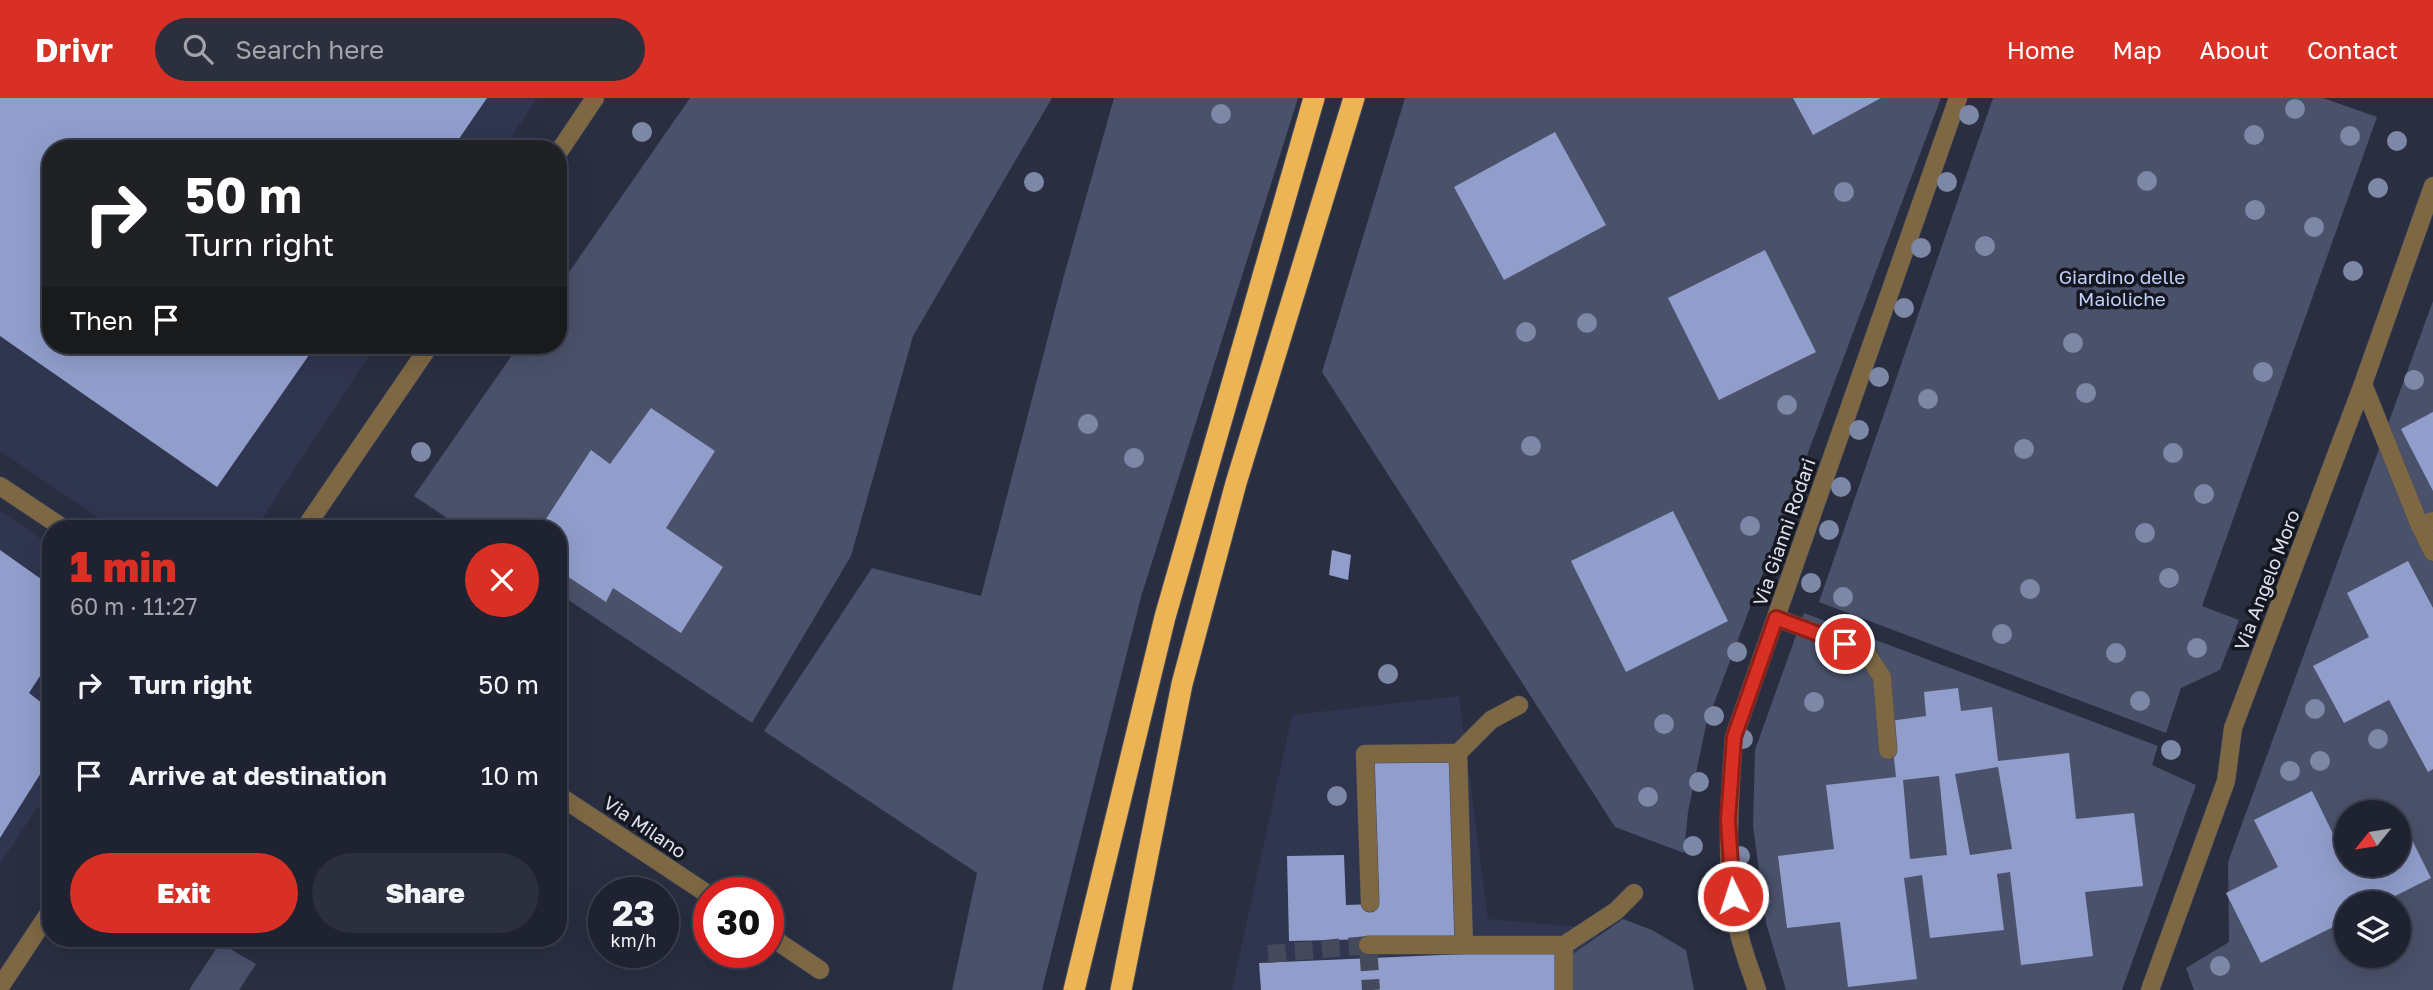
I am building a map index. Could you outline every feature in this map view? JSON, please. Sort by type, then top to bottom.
[{"type":"highway","points":[[1074,990],[1165,617],[1314,98]]},
{"type":"highway","points":[[1121,990],[1182,684],[1243,458],[1354,98]]},
{"type":"street","points":[[567,140],[595,98]]},
{"type":"street","name":"Via Gianni Rodari","points":[[1757,990],[1739,933],[1728,820],[1734,737],[1958,98]]},
{"type":"street","name":"Via Angelo Moro","points":[[2150,990],[2226,781],[2233,728],[2363,384],[2433,186]]},
{"type":"street","points":[[310,520],[424,354]]},
{"type":"street","points":[[2363,384],[2426,523],[2433,552]]},
{"type":"street","points":[[0,486],[51,520]]},
{"type":"street","points":[[1776,618],[1865,651],[1882,677],[1888,750]]},
{"type":"street","points":[[1370,903],[1366,754],[1458,753],[1491,720],[1519,705]]},
{"type":"street","points":[[1458,753],[1464,944]]},
{"type":"street","name":"Via Milano","points":[[567,800],[693,884]]},
{"type":"street","points":[[1368,945],[1564,945],[1616,911],[1634,893]]},
{"type":"street","points":[[0,987],[42,924]]},
{"type":"street","points":[[1564,945],[1564,990]]},
{"type":"street","points":[[784,946],[820,970]]},
{"type":"shaded area","points":[[0,98],[537,98],[510,140],[42,140],[42,354],[370,354],[261,520],[102,520],[0,451]]},
{"type":"shaded area","points":[[0,510],[42,540],[42,810],[37,808],[0,864]]},
{"type":"shaded area","points":[[1459,696],[1488,919],[1596,928],[1614,990],[1232,990],[1292,715]]},
{"type":"green space","points":[[690,98],[1052,98],[913,336],[851,556],[752,723],[567,599],[567,520],[450,520],[414,496],[513,354],[567,354],[567,275]]},
{"type":"green space","points":[[1114,98],[1298,98],[1141,597],[1042,990],[952,990],[977,873],[764,731],[872,568],[981,596],[1063,279]]},
{"type":"green space","points":[[1405,98],[1941,98],[1706,725],[1688,812],[1684,853],[1615,827],[1322,372]]},
{"type":"green space","name":"Giardino delle Maioliche","points":[[1993,98],[2323,98],[2377,117],[2202,606],[2239,620],[2220,670],[2181,688],[2166,733],[1819,602]]},
{"type":"green space","points":[[2433,301],[2433,990],[2194,990],[2186,968],[2229,942],[2228,862]]},
{"type":"green space","points":[[1804,613],[2158,746],[2152,765],[2196,785],[2122,990],[1786,990],[1766,923],[1753,826],[1755,750]]},
{"type":"green space","points":[[1623,919],[1652,930],[1686,950],[1694,990],[1572,990],[1570,956]]},
{"type":"green space","points":[[217,947],[227,947],[256,964],[239,990],[189,990]]},
{"type":"building","points":[[0,98],[487,98],[458,140],[42,140],[42,354],[310,354],[217,487],[0,336]]},
{"type":"building","points":[[1793,98],[1881,98],[1813,135]]},
{"type":"building","points":[[1555,132],[1606,225],[1504,280],[1454,187]]},
{"type":"building","points":[[1765,250],[1816,352],[1719,400],[1668,298]]},
{"type":"building","points":[[651,408],[715,451],[666,528],[723,567],[681,633],[613,588],[606,602],[567,576],[567,520],[545,520],[591,450],[610,464]]},
{"type":"building","points":[[2433,412],[2433,491],[2401,429]]},
{"type":"building","points":[[1673,511],[1728,621],[1626,672],[1571,561]]},
{"type":"building","points":[[0,550],[42,580],[42,673],[29,693],[42,703],[42,771],[0,838]]},
{"type":"building","points":[[1332,550],[1351,555],[1348,580],[1329,575]]},
{"type":"building","points":[[2408,561],[2433,608],[2433,769],[2428,772],[2389,700],[2344,723],[2313,666],[2369,637],[2347,593]]},
{"type":"building","points":[[1958,688],[1961,711],[1992,707],[1998,761],[2069,753],[2076,819],[2134,813],[2143,886],[2085,892],[2093,956],[2021,965],[2010,872],[1997,874],[2004,930],[1930,938],[1922,875],[1904,878],[1917,979],[1848,987],[1840,922],[1787,928],[1778,856],[1834,849],[1826,785],[1896,777],[1890,721],[1926,716],[1924,692]],"holes":[[[1998,767],[2012,849],[1970,855],[1955,774]],[[1939,776],[1947,855],[1910,859],[1903,780]]]},
{"type":"building","points":[[1455,759],[1459,937],[1289,941],[1287,856],[1344,855],[1346,905],[1376,904],[1372,761]]},
{"type":"building","points":[[2312,791],[2334,836],[2334,877],[2412,877],[2412,840],[2431,878],[2405,891],[2334,891],[2334,926],[2261,963],[2226,893],[2278,867],[2254,820]]},
{"type":"building","points":[[1556,950],[1558,990],[1261,990],[1259,963]]},
{"type":"tunnel","points":[[1268,954],[1368,945],[1371,990]]},
{"type":"route","points":[[1733,896],[1728,820],[1734,737],[1776,618],[1845,644]]}]
